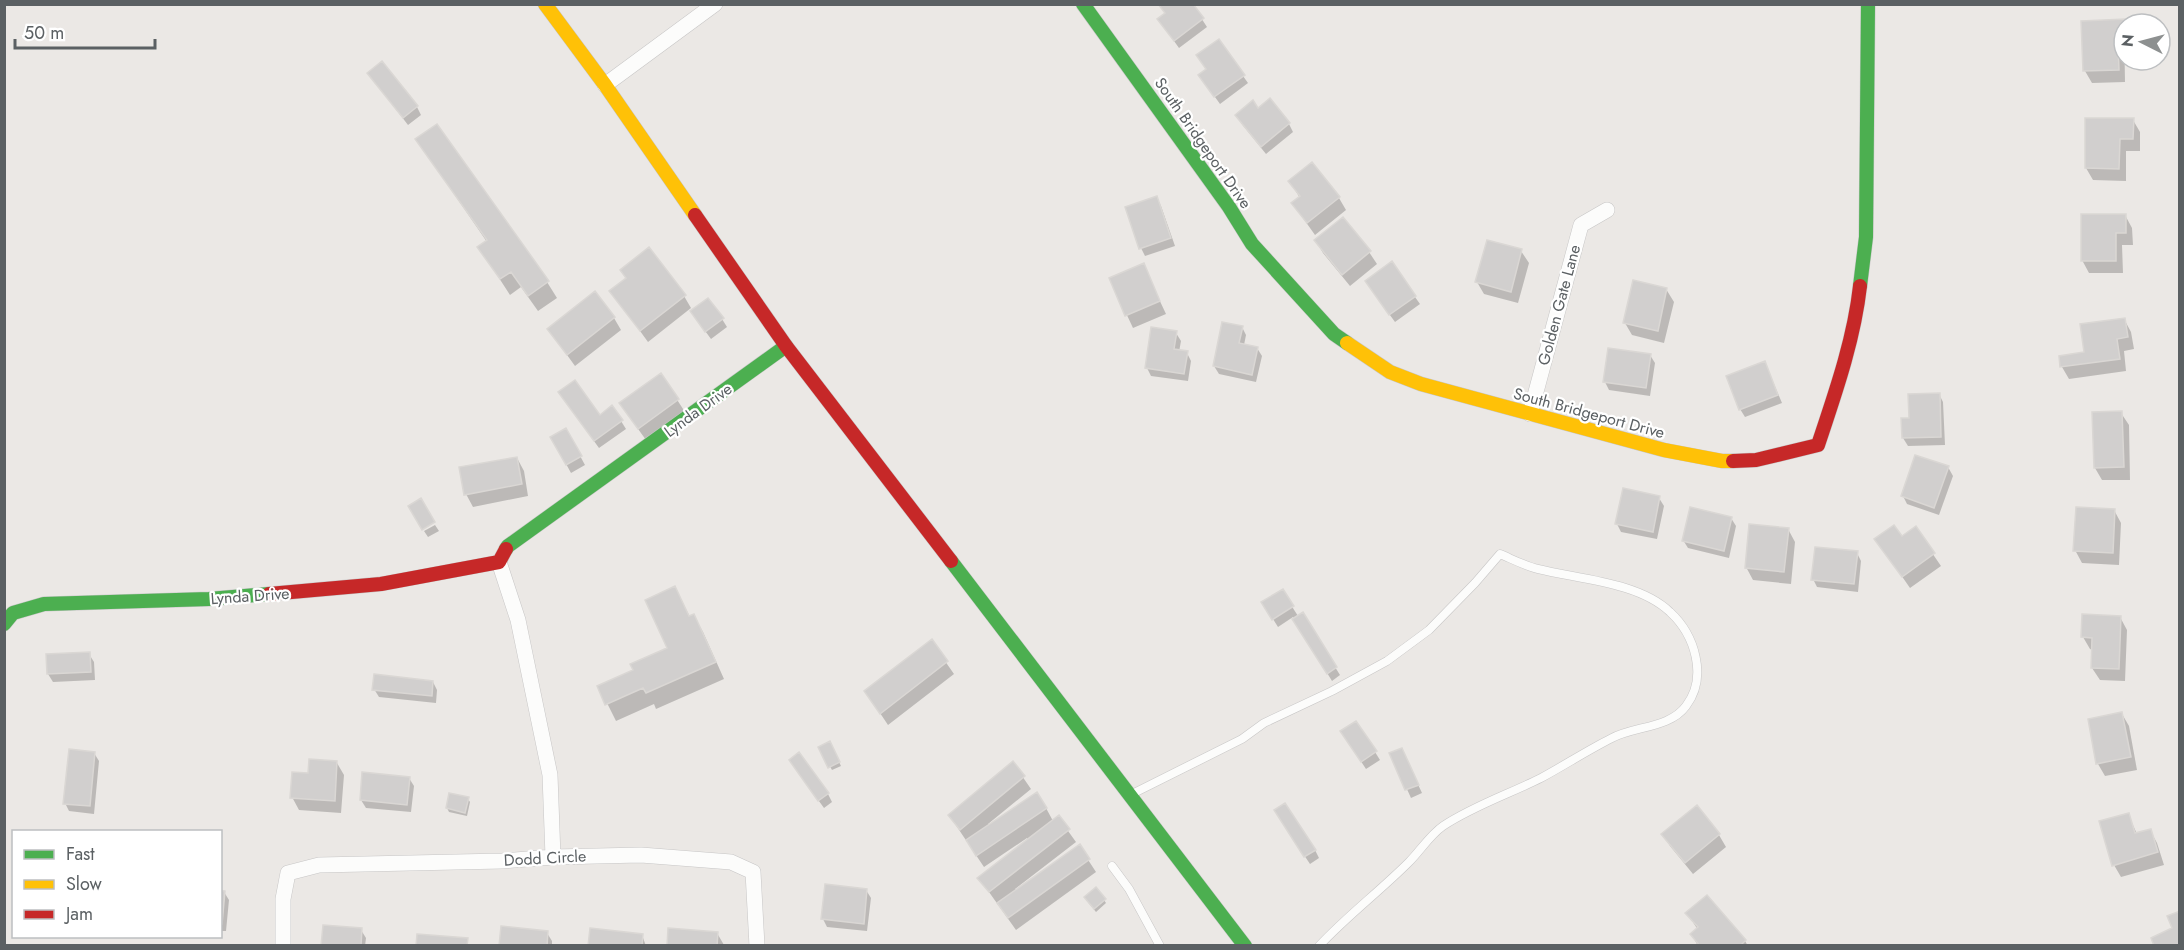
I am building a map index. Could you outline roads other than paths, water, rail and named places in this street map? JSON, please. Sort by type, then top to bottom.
[{"type":"main road","points":[[545,4],[605,85],[786,346],[1245,945]]},
{"type":"main road","name":"South Bridgeport Drive","points":[[1083,4],[1229,207],[1252,244],[1334,334],[1390,372],[1421,384],[1664,450],[1722,461],[1756,460],[1818,445],[1837,389],[1858,307],[1866,237],[1868,4]]},
{"type":"main road","name":"Lynda Drive","points":[[4,624],[13,613],[44,604],[209,599],[312,591],[381,584],[499,562],[508,546],[786,346]]},
{"type":"street","points":[[605,85],[715,4]]},
{"type":"street","name":"Golden Gate Lane","points":[[1530,414],[1581,225],[1606,210]]},
{"type":"street","points":[[499,562],[518,620],[550,775],[554,856]]},
{"type":"street","name":"Dodd Circle","points":[[283,945],[282,899],[288,873],[319,865],[641,855],[731,862],[753,872],[757,945]]},
{"type":"lane","points":[[1130,795],[1242,739],[1264,723],[1332,691],[1387,661],[1429,630],[1500,554],[1536,569],[1598,581],[1647,596],[1670,612],[1684,629],[1695,652],[1699,670],[1688,704],[1677,716],[1614,736],[1540,778],[1441,827],[1409,862],[1319,945]]},
{"type":"lane","points":[[1112,866],[1129,889],[1160,945]]}]
